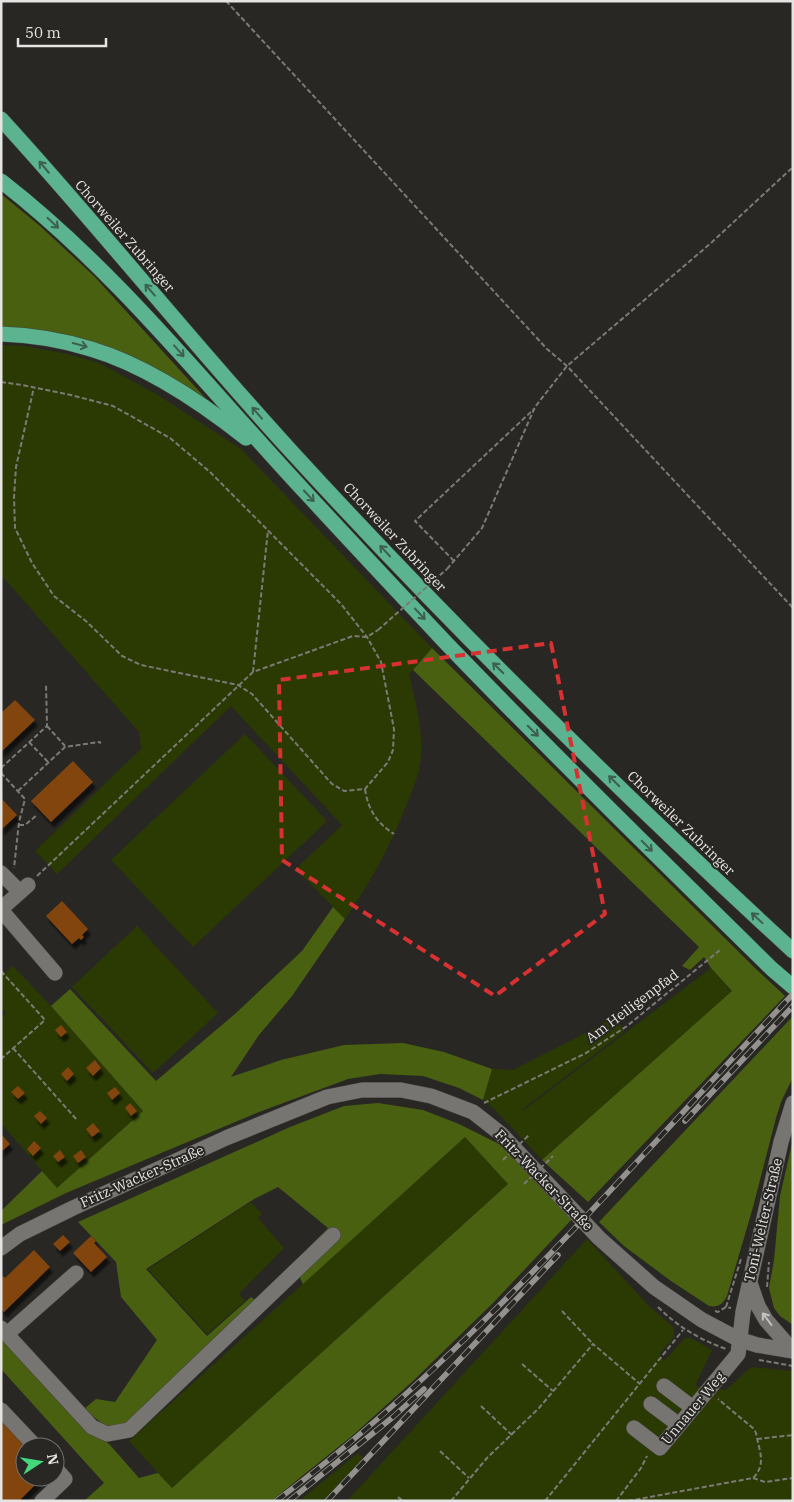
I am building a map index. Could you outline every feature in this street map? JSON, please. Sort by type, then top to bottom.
[{"type":"highway","name":"Chorweiler Zubringer","points":[[1,119],[289,449],[457,627],[664,831],[793,951]]},
{"type":"highway","points":[[1,181],[76,244],[164,334],[275,460],[454,651],[649,848],[772,969],[793,987]]},
{"type":"highway","points":[[1,334],[32,335],[61,341],[93,349],[135,366],[211,410],[275,460]]},
{"type":"street","points":[[1,873],[24,888],[1,910],[56,973]]},
{"type":"street","name":"Fritz-Wacker-Straße","points":[[1,1248],[20,1234],[73,1208],[226,1138],[327,1098],[362,1090],[401,1090],[431,1096],[472,1112],[502,1134],[600,1238],[654,1287],[702,1320],[738,1339],[757,1345],[793,1351]]},
{"type":"street","name":"Toni-Welter-Straße","points":[[738,1339],[781,1142],[793,1103]]},
{"type":"street","points":[[76,1272],[4,1331],[92,1427],[107,1434],[129,1430],[333,1235]]},
{"type":"street","points":[[750,1283],[758,1306],[766,1320],[793,1351]]},
{"type":"street","name":"Unnauer Weg","points":[[634,1428],[660,1448],[738,1354],[738,1339]]},
{"type":"street","points":[[664,1386],[693,1408]]},
{"type":"street","points":[[651,1404],[679,1425]]},
{"type":"street","points":[[1,1410],[27,1437]]},
{"type":"street","points":[[42,1501],[57,1487]]},
{"type":"path","points":[[226,1],[547,349],[567,366],[793,608]]},
{"type":"path","points":[[454,561],[415,521],[535,407],[567,366],[710,243],[793,167]]},
{"type":"path","points":[[1,382],[34,387],[71,394],[113,406],[170,438],[210,472],[340,604],[367,638],[381,662],[394,729],[393,750],[388,762],[365,789],[344,790],[332,784],[252,694],[238,685],[141,665],[122,656],[87,622],[54,596],[32,563],[15,528],[14,497],[16,467],[34,387]]},
{"type":"path","points":[[1,773],[25,799],[19,825],[13,876],[24,888],[253,672],[353,636],[367,638],[447,569],[482,528],[535,407]]},
{"type":"path","points":[[253,672],[268,530]]},
{"type":"path","points":[[46,684],[47,726],[65,746]]},
{"type":"path","points":[[1,768],[47,726]]},
{"type":"path","points":[[30,742],[48,762]]},
{"type":"path","points":[[18,791],[65,746],[101,743]]},
{"type":"path","points":[[365,789],[367,802],[374,817],[384,828],[394,834]]},
{"type":"path","points":[[19,825],[25,825],[37,815]]},
{"type":"path","name":"Am Heiligenpfad","points":[[472,1112],[489,1099],[586,1053],[627,1026],[720,950]]},
{"type":"path","points":[[1,971],[45,1020],[1,1058]]},
{"type":"path","points":[[13,1048],[77,1120]]},
{"type":"path","points":[[503,1160],[530,1134]]},
{"type":"path","points":[[518,1142],[524,1148]]},
{"type":"path","points":[[504,1154],[511,1161]]},
{"type":"path","points":[[524,1184],[553,1156]]},
{"type":"path","points":[[536,1161],[542,1167]]},
{"type":"path","points":[[524,1175],[531,1182]]},
{"type":"path","points":[[712,1310],[718,1312],[726,1307],[740,1261]]},
{"type":"path","points":[[767,1293],[769,1264]]},
{"type":"path","points":[[726,1307],[743,1312]]},
{"type":"path","points":[[562,1311],[593,1344],[640,1384]]},
{"type":"path","points":[[545,1501],[684,1330]]},
{"type":"path","points":[[451,1501],[487,1458],[539,1408],[593,1344]]},
{"type":"path","points":[[522,1364],[553,1391]]},
{"type":"path","points":[[708,1390],[754,1429],[762,1466],[753,1478]]},
{"type":"path","points":[[481,1406],[512,1435]]},
{"type":"path","points":[[757,1439],[793,1435]]},
{"type":"path","points":[[616,1501],[656,1445]]},
{"type":"path","points":[[440,1451],[469,1478]]},
{"type":"path","points":[[628,1501],[753,1478],[765,1482],[793,1478]]},
{"type":"path","points":[[398,1497],[403,1501]]},
{"type":"highlighted area","points":[[551,643],[605,914],[495,996],[282,860],[279,680]]},
{"type":"green space","points":[[1,194],[40,226],[94,276],[209,402],[183,385],[1,328]]},
{"type":"green space","points":[[1,345],[24,346],[68,354],[99,363],[158,395],[241,449],[432,648],[409,674],[421,736],[421,757],[416,779],[402,817],[388,847],[364,891],[345,919],[296,869],[342,825],[231,706],[57,874],[35,851],[141,749],[139,732],[1,575]]},
{"type":"green space","points":[[432,648],[785,996],[588,1202],[542,1160],[732,991],[711,968],[704,957],[690,970],[682,966],[699,947],[413,670]]},
{"type":"green space","points":[[245,734],[327,821],[193,947],[111,860]]},
{"type":"green space","points":[[333,907],[345,919],[292,996],[259,1035],[231,1077],[281,1060],[344,1045],[403,1043],[444,1052],[492,1069],[483,1100],[459,1088],[423,1076],[380,1074],[348,1079],[259,1112],[66,1193],[1,1225],[1,1211],[42,1171],[57,1188],[143,1111],[51,1006],[70,989],[156,1081],[236,1013],[302,951]]},
{"type":"green space","points":[[137,926],[218,1013],[153,1073],[72,987]]},
{"type":"green space","points":[[13,966],[51,1006],[143,1111],[57,1188],[1,1123],[1,1018],[6,1013],[1,1008],[1,976]]},
{"type":"green space","points":[[711,968],[732,992],[542,1160],[495,1110],[483,1100],[492,1069],[513,1070],[601,1025],[615,1015],[624,1032],[524,1110]]},
{"type":"green space","points":[[793,1016],[793,1077],[781,1102],[776,1118],[727,1296],[720,1304],[709,1306],[624,1246],[599,1222]]},
{"type":"green space","points":[[378,1103],[423,1110],[459,1124],[503,1146],[573,1218],[494,1302],[414,1380],[352,1436],[271,1501],[84,1501],[104,1483],[65,1440],[65,1437],[62,1437],[1,1369],[1,1335],[82,1420],[110,1445],[139,1478],[158,1473],[172,1488],[508,1184],[465,1137],[303,1284],[300,1278],[309,1247],[328,1228],[278,1187],[254,1199],[146,1269],[207,1336],[251,1297],[259,1303],[128,1426],[109,1429],[84,1409],[96,1399],[115,1402],[157,1340],[121,1297],[116,1262],[78,1222],[290,1127],[344,1106]]},
{"type":"green space","points":[[465,1137],[508,1184],[172,1488],[129,1441]]},
{"type":"green space","points":[[793,1139],[793,1325],[780,1316],[774,1308],[769,1288],[774,1260],[780,1196]]},
{"type":"green space","points":[[251,1202],[262,1214],[258,1218],[284,1248],[239,1294],[245,1301],[207,1334],[148,1269]]},
{"type":"green space","points":[[587,1239],[648,1305],[674,1328],[674,1337],[660,1354],[664,1361],[685,1338],[691,1338],[712,1350],[695,1386],[726,1390],[751,1367],[793,1371],[793,1501],[347,1501]]},
{"type":"green space","points":[[358,1453],[363,1458],[323,1501],[299,1501]]},
{"type":"building","points":[[15,700],[35,720],[1,752],[1,713]]},
{"type":"building","points":[[73,761],[93,782],[51,822],[31,801]]},
{"type":"building","points":[[1,798],[17,815],[1,830]]},
{"type":"building","points":[[62,901],[88,929],[82,935],[84,937],[81,940],[79,938],[72,944],[46,916]]},
{"type":"building","points":[[61,1025],[67,1032],[61,1037],[55,1030]]},
{"type":"building","points":[[95,1060],[101,1068],[93,1076],[86,1068]]},
{"type":"building","points":[[68,1067],[74,1074],[67,1081],[61,1074]]},
{"type":"building","points":[[18,1086],[25,1093],[18,1099],[11,1092]]},
{"type":"building","points":[[115,1087],[120,1093],[112,1100],[107,1093]]},
{"type":"building","points":[[130,1103],[137,1111],[131,1116],[125,1108]]},
{"type":"building","points":[[40,1111],[47,1118],[41,1124],[34,1116]]},
{"type":"building","points":[[93,1123],[100,1131],[92,1137],[86,1129]]},
{"type":"building","points":[[1,1134],[10,1144],[1,1152]]},
{"type":"building","points":[[34,1141],[41,1148],[33,1156],[27,1149]]},
{"type":"building","points":[[60,1150],[65,1157],[58,1162],[53,1156]]},
{"type":"building","points":[[81,1150],[86,1157],[78,1163],[73,1156]]},
{"type":"building","points":[[63,1235],[70,1242],[60,1251],[53,1244]]},
{"type":"building","points":[[91,1236],[96,1241],[94,1243],[107,1257],[91,1272],[73,1253]]},
{"type":"building","points":[[34,1250],[50,1267],[4,1312],[1,1309],[1,1278],[3,1276],[5,1278]]},
{"type":"building","points":[[1,1416],[21,1437],[15,1437],[15,1487],[33,1487],[19,1501],[1,1501]]},
{"type":"railway","points":[[276,1501],[347,1445],[416,1385],[482,1323],[608,1193],[793,994]]},
{"type":"railway","points":[[685,1121],[793,1006]]},
{"type":"railway","points":[[327,1501],[558,1255]]},
{"type":"railway","points":[[289,1501],[393,1417],[424,1389]]}]
